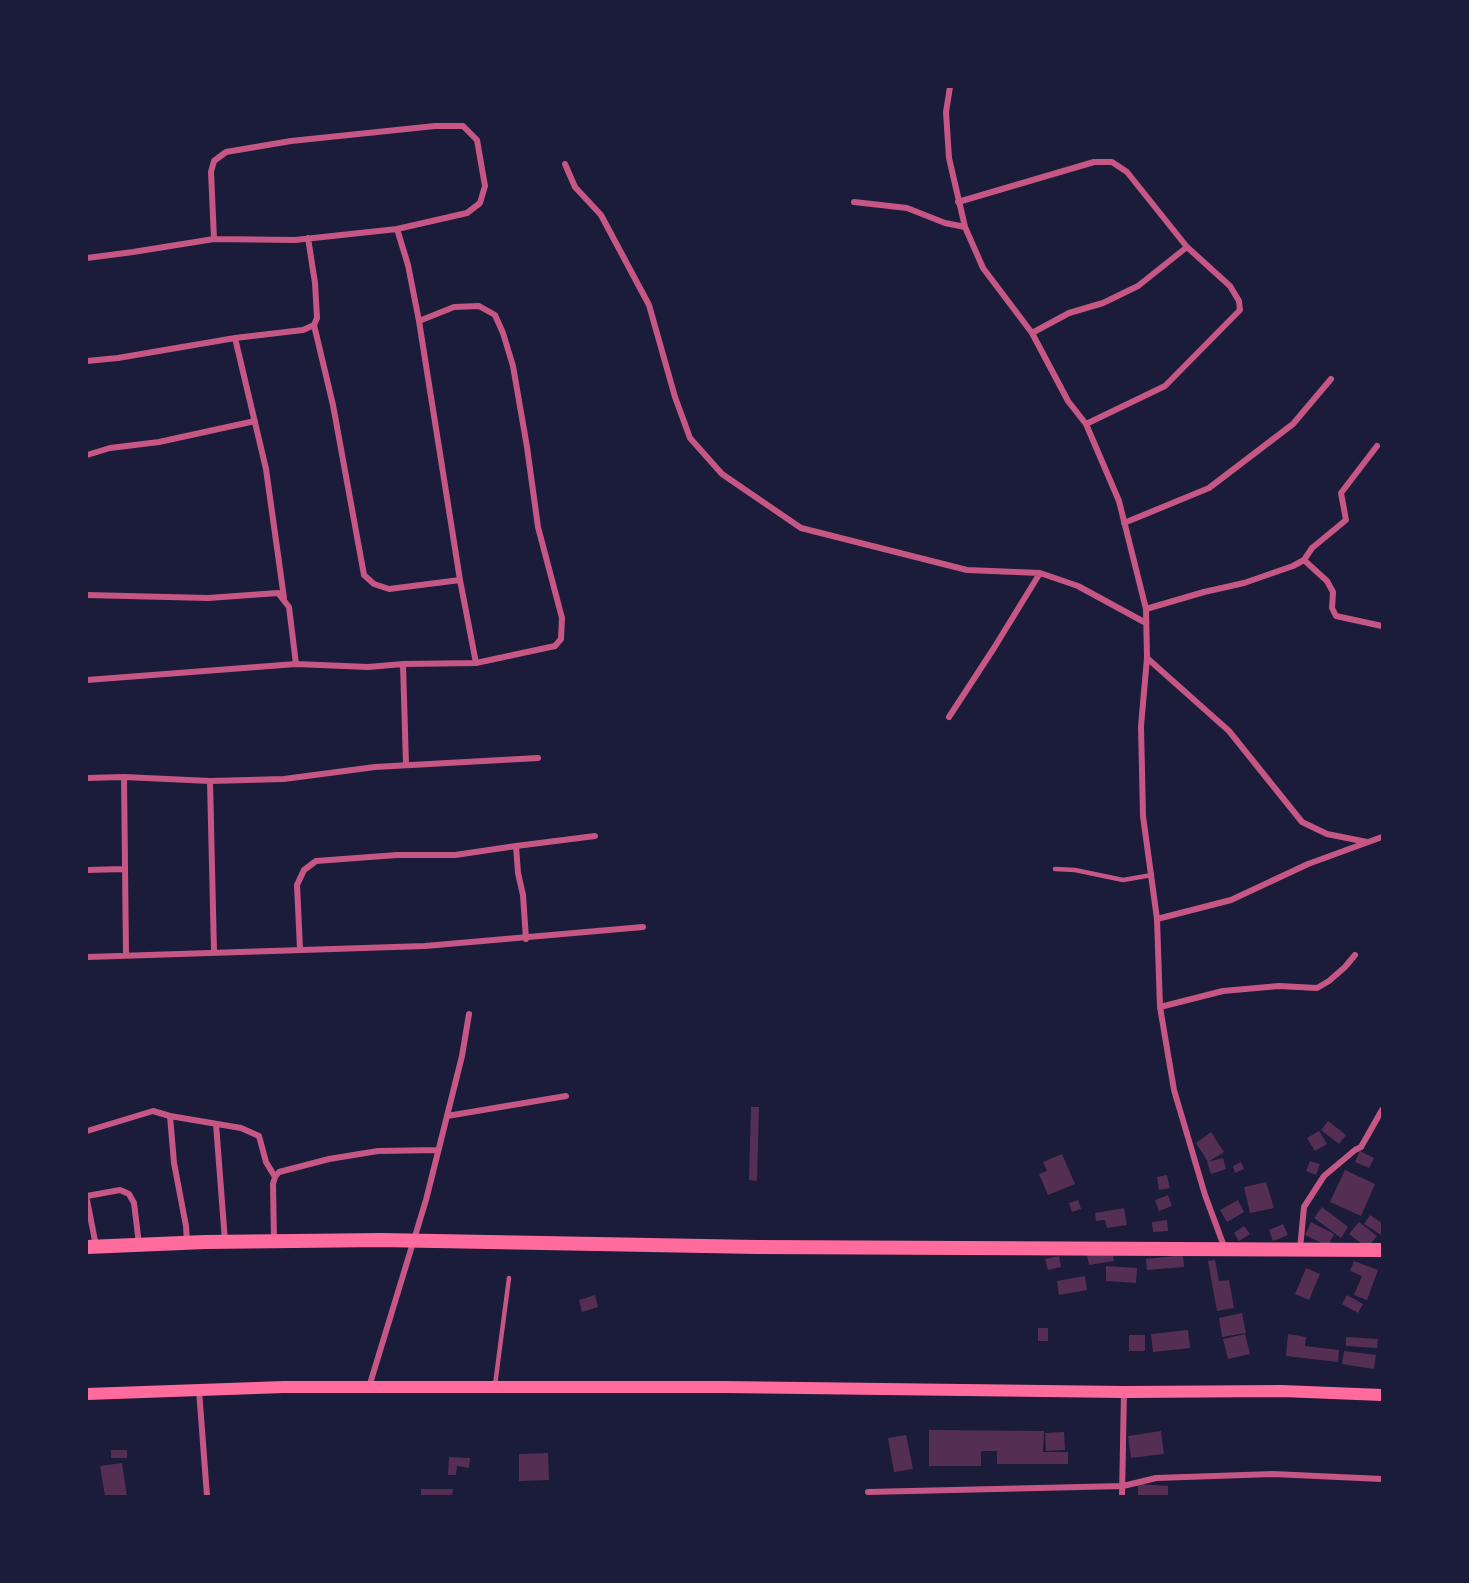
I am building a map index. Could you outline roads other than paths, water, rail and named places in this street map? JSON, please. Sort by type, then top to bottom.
[{"type":"main road","points":[[92,1247],[274,1241],[414,1241],[770,1247],[1382,1251]]},
{"type":"main road","points":[[87,1394],[284,1387],[723,1387],[1124,1392],[1282,1391],[1382,1395]]},
{"type":"street","points":[[950,87],[946,112],[950,158],[965,227],[983,268],[1032,333],[1068,401],[1086,424],[1119,501],[1146,609],[1147,658],[1142,726],[1143,804],[1157,919],[1160,1007],[1174,1090],[1205,1195],[1225,1250]]},
{"type":"street","points":[[87,258],[214,238],[295,240],[397,229],[468,213],[480,203],[485,186],[477,140],[463,126],[435,126],[302,140],[226,152],[214,161],[211,172],[214,238]]},
{"type":"street","points":[[958,202],[1094,162],[1112,162],[1127,172],[1187,247],[1230,286],[1239,301],[1240,310],[1165,386],[1086,424]]},
{"type":"street","points":[[565,164],[575,187],[601,215],[649,305],[675,397],[690,438],[722,474],[801,528],[967,570],[1040,573],[1078,586],[1146,623]]},
{"type":"street","points":[[854,202],[907,208],[945,224],[965,227]]},
{"type":"street","points":[[397,229],[408,266],[419,321],[460,580],[477,663]]},
{"type":"street","points":[[309,238],[315,283],[317,318],[314,325],[333,405],[364,575],[374,584],[388,589],[460,580]]},
{"type":"street","points":[[1032,333],[1069,313],[1103,303],[1138,286],[1187,247]]},
{"type":"street","points":[[87,680],[296,664],[368,667],[477,663],[555,646],[561,639],[562,618],[538,527],[513,366],[503,333],[495,315],[479,306],[454,307],[419,321]]},
{"type":"street","points":[[87,361],[303,330],[314,325]]},
{"type":"street","points":[[235,338],[266,469],[284,599]]},
{"type":"street","points":[[1124,523],[1209,488],[1293,424],[1331,379]]},
{"type":"street","points":[[87,455],[110,448],[159,442],[255,421]]},
{"type":"street","points":[[1146,609],[1244,583],[1304,560],[1312,548],[1346,520],[1341,493],[1377,446]]},
{"type":"street","points":[[1304,560],[1316,570],[1333,592],[1332,608],[1336,615],[1382,626]]},
{"type":"street","points":[[949,717],[1040,573]]},
{"type":"street","points":[[87,595],[208,598],[278,593],[289,607],[296,664]]},
{"type":"street","points":[[1147,658],[1229,732],[1302,822],[1327,834],[1367,842]]},
{"type":"street","points":[[403,664],[406,765]]},
{"type":"street","points":[[87,778],[124,777],[210,781],[284,779],[406,765],[538,758]]},
{"type":"street","points":[[124,777],[126,955]]},
{"type":"street","points":[[210,781],[214,952]]},
{"type":"street","points":[[300,949],[297,885],[304,870],[316,861],[397,855],[455,855],[595,836]]},
{"type":"street","points":[[1157,919],[1231,900],[1308,864],[1382,837]]},
{"type":"street","points":[[516,846],[526,939]]},
{"type":"street","points":[[87,870],[125,869]]},
{"type":"street","points":[[87,957],[425,946],[643,927]]},
{"type":"street","points":[[1160,1007],[1222,991],[1279,986],[1317,988],[1329,981],[1355,955]]},
{"type":"street","points":[[369,1387],[414,1241],[462,1056],[469,1014]]},
{"type":"street","points":[[447,1116],[566,1096]]},
{"type":"street","points":[[1300,1250],[1304,1207],[1324,1176],[1361,1147],[1382,1110]]},
{"type":"street","points":[[87,1131],[153,1111],[241,1128],[259,1136],[266,1162],[275,1177]]},
{"type":"street","points":[[170,1116],[174,1163],[187,1243]]},
{"type":"street","points":[[216,1124],[225,1242]]},
{"type":"street","points":[[274,1241],[273,1184],[279,1172],[329,1159],[378,1151],[438,1150]]},
{"type":"street","points":[[87,1196],[120,1190],[129,1194],[134,1203],[139,1245]]},
{"type":"street","points":[[87,1200],[92,1247]]},
{"type":"street","points":[[199,1390],[207,1496]]},
{"type":"street","points":[[1122,1496],[1124,1392]]},
{"type":"street","points":[[868,1492],[1123,1486],[1156,1478],[1273,1474],[1382,1479]]},
{"type":"lane","points":[[1055,870],[1066,869],[1123,880],[1152,875]]},
{"type":"lane","points":[[495,1387],[509,1278]]}]
